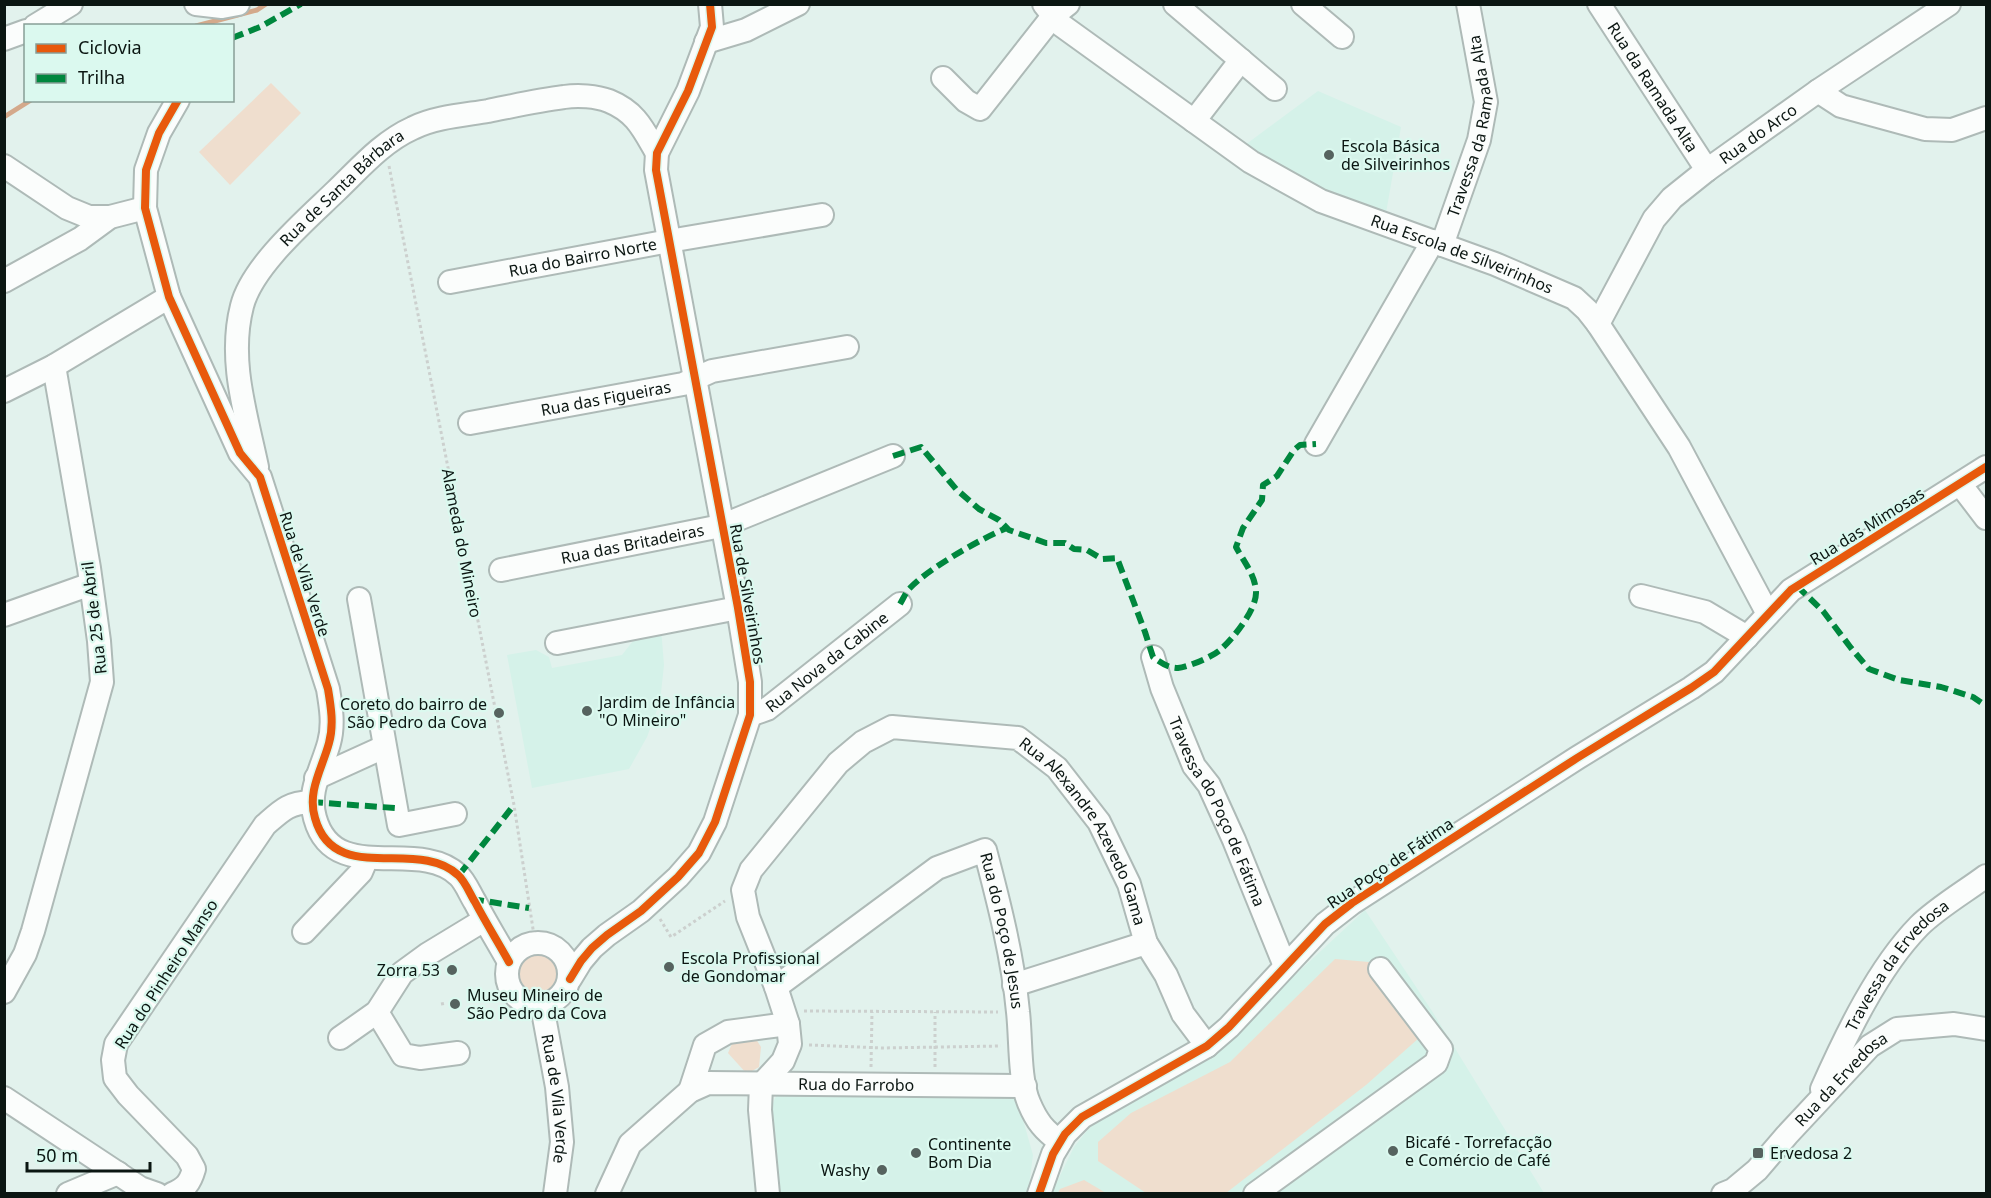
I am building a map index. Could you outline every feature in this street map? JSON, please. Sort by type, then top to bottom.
[{"type":"street","points":[[38,24],[71,4]]},
{"type":"street","points":[[196,4],[227,15]]},
{"type":"street","points":[[657,153],[688,91],[706,42],[711,27],[710,4]]},
{"type":"street","points":[[706,42],[746,30],[798,4]]},
{"type":"street","points":[[1175,4],[1275,89]]},
{"type":"street","points":[[1304,4],[1342,37]]},
{"type":"street","name":"Travessa da Ramada Alta","points":[[1316,444],[1438,243],[1479,140],[1486,102],[1468,4]]},
{"type":"street","name":"Rua da Ramada Alta","points":[[1599,4],[1707,170]]},
{"type":"street","name":"Rua do Arco","points":[[1598,324],[1654,219],[1672,198],[1707,170],[1818,91],[1946,5]]},
{"type":"street","points":[[943,78],[966,100],[980,109],[1055,8]]},
{"type":"street","name":"Rua Escola de Silveirinhos","points":[[1055,8],[1060,26],[1251,162],[1321,201],[1496,264],[1574,298],[1598,324],[1679,447],[1768,614]]},
{"type":"street","points":[[4,39],[24,32]]},
{"type":"street","points":[[1194,121],[1241,60]]},
{"type":"street","points":[[1818,91],[1841,106],[1925,129],[1952,130],[1986,118]]},
{"type":"street","name":"Rua de Santa Bárbara","points":[[260,477],[239,386],[237,356],[242,304],[252,284],[269,260],[385,145],[415,127],[444,119],[565,97],[588,97],[608,100],[628,112],[639,121],[657,153]]},
{"type":"street","name":"Rua de Vila Verde","points":[[177,102],[159,133],[146,170],[146,208],[169,297],[240,453],[260,477],[328,688],[333,716],[330,742],[316,778],[311,802]]},
{"type":"street","points":[[639,121],[679,107]]},
{"type":"street","name":"Rua de Silveirinhos","points":[[570,979],[581,960],[607,935],[641,911],[678,877],[699,853],[716,822],[750,715],[750,682],[738,608],[656,170],[657,153]]},
{"type":"street","points":[[4,166],[67,208],[89,217],[110,217],[146,208]]},
{"type":"street","name":"Rua do Bairro Norte","points":[[450,282],[822,215]]},
{"type":"street","points":[[4,281],[80,238],[110,217]]},
{"type":"street","points":[[4,391],[54,366],[169,297]]},
{"type":"street","name":"Rua das Figueiras","points":[[470,423],[683,384],[712,370],[847,347]]},
{"type":"street","name":"Rua 25 de Abril","points":[[4,992],[25,954],[33,931],[102,682],[102,665],[91,584],[54,366]]},
{"type":"street","name":"Rua das Britadeiras","points":[[501,570],[721,526],[893,456]]},
{"type":"street","name":"Rua das Mimosas","points":[[1768,614],[1797,586],[1986,467]]},
{"type":"street","points":[[1960,484],[1986,518]]},
{"type":"street","points":[[4,615],[91,584]]},
{"type":"street","points":[[1641,596],[1705,612],[1747,637]]},
{"type":"street","points":[[359,599],[399,825],[455,814]]},
{"type":"street","name":"Rua Nova da Cabine","points":[[750,715],[767,709],[900,604]]},
{"type":"street","points":[[557,643],[738,608]]},
{"type":"street","name":"Rua Poço de Fátima","points":[[1039,1194],[1053,1154],[1065,1134],[1082,1117],[1207,1046],[1229,1027],[1325,924],[1352,903],[1577,758],[1691,688],[1714,672],[1768,614]]},
{"type":"street","name":"Travessa do Poço de Fátima","points":[[1153,657],[1162,688],[1194,766],[1209,785],[1285,966]]},
{"type":"street","points":[[333,716],[346,741],[359,750],[384,747]]},
{"type":"street","name":"Rua Alexandre Azevedo Gama","points":[[737,893],[751,870],[838,763],[864,742],[892,727],[1018,738],[1057,768],[1099,822],[1129,884],[1146,943],[1166,975],[1183,1014],[1207,1046]]},
{"type":"street","points":[[316,778],[384,747]]},
{"type":"street","points":[[311,802],[316,821],[326,839],[344,853],[367,858],[413,858],[437,862],[459,875],[509,962]]},
{"type":"street","name":"Rua do Pinheiro Manso","points":[[188,1190],[194,1169],[187,1156],[128,1095],[115,1078],[113,1060],[116,1044],[266,825],[282,811],[296,803],[311,802]]},
{"type":"street","name":"Rua do Poço de Jesus","points":[[776,987],[937,868],[985,850],[997,896],[1014,985],[1028,1101],[1042,1128],[1060,1142]]},
{"type":"street","points":[[303,932],[361,872],[367,858]]},
{"type":"street","name":"Travessa da Ervedosa","points":[[1814,1106],[1838,1055],[1892,958],[1921,924],[1986,876]]},
{"type":"street","points":[[737,893],[776,987],[789,1034],[783,1061],[761,1085],[760,1110],[768,1194]]},
{"type":"street","points":[[340,1038],[377,1012],[402,973],[428,954],[484,920]]},
{"type":"street","name":"Rua de Silveirinhos","points":[[544,944],[571,949],[607,935]]},
{"type":"street","points":[[1014,985],[1146,943]]},
{"type":"street","points":[[544,944],[563,954],[568,964],[570,979],[560,997],[550,1003],[542,1005],[525,1003],[512,991],[507,979],[509,962],[522,947],[544,944]]},
{"type":"street","points":[[1255,1194],[1436,1063],[1441,1049],[1380,969]]},
{"type":"street","name":"Rua de Vila Verde","points":[[542,1005],[557,1087],[562,1142],[555,1194]]},
{"type":"street","points":[[377,1012],[403,1055],[420,1058],[458,1053]]},
{"type":"street","name":"Rua da Ervedosa","points":[[1723,1194],[1733,1190],[1757,1170],[1870,1046],[1897,1029],[1954,1024],[1986,1029]]},
{"type":"street","points":[[690,1091],[705,1045],[728,1032],[789,1034]]},
{"type":"street","name":"Rua do Farrobo","points":[[608,1194],[630,1144],[690,1091],[708,1083],[1025,1086]]},
{"type":"street","points":[[4,1098],[140,1188],[157,1194]]},
{"type":"street","points":[[68,1194],[118,1173]]},
{"type":"path","points":[[659,918],[671,937],[737,893]]},
{"type":"path","points":[[441,1004],[453,1002]]},
{"type":"path","points":[[1018,1012],[793,1011],[789,1034],[871,1047],[1020,1045]]},
{"type":"path","points":[[871,1070],[872,1012]]},
{"type":"path","points":[[935,1012],[935,1070]]},
{"type":"shaded area","points":[[271,83],[301,113],[230,185],[199,152]]},
{"type":"shaded area","name":"Escola Básica de Silveirinhos","points":[[1318,91],[1401,127],[1386,213],[1312,184],[1245,145]]},
{"type":"shaded area","name":"Jardim de Infância \"O Mineiro\"","points":[[661,628],[664,665],[660,702],[647,737],[629,769],[532,788],[507,655],[536,650],[549,657],[552,668],[622,655],[636,637]]},
{"type":"shaded area","points":[[1365,910],[1432,1011],[1544,1193],[1051,1194],[1074,1147],[1098,1117],[1213,1051]]},
{"type":"shaded area","points":[[539,952],[554,959],[561,974],[554,989],[539,996],[524,989],[517,974],[524,959]]},
{"type":"shaded area","points":[[1335,959],[1369,962],[1419,1038],[1366,1085],[1226,1193],[1146,1193],[1098,1161],[1098,1142],[1131,1113],[1230,1062]]},
{"type":"shaded area","points":[[754,1036],[761,1047],[759,1067],[747,1074],[728,1053],[734,1039]]},
{"type":"shaded area","points":[[777,1094],[1016,1095],[1033,1155],[1028,1193],[778,1193],[771,1122],[772,1105]]},
{"type":"shaded area","points":[[1084,1180],[1106,1193],[1058,1193],[1060,1189]]},
{"type":"waterway","points":[[204,24],[257,10],[266,4]]},
{"type":"waterway","points":[[4,117],[28,102]]},
{"type":"marked path","points":[[234,37],[260,27],[301,4]]},
{"type":"marked path","points":[[893,456],[921,447],[956,489],[1009,530],[1046,543],[1065,543],[1074,549],[1087,550],[1102,559],[1117,558],[1153,657],[1168,666],[1178,668],[1200,661],[1220,650],[1248,616],[1256,593],[1252,575],[1236,547],[1243,528],[1262,500],[1263,485],[1277,476],[1294,450],[1300,445],[1316,444]]},
{"type":"marked path","points":[[900,604],[910,588],[942,563],[1007,528]]},
{"type":"marked path","points":[[1797,586],[1823,611],[1869,669],[1899,680],[1941,687],[1973,697],[1986,706]]},
{"type":"marked path","points":[[311,802],[395,808]]},
{"type":"marked path","points":[[459,875],[514,805]]},
{"type":"marked path","points":[[472,899],[529,908]]},
{"type":"cycle path","points":[[570,979],[592,948],[641,911],[678,877],[699,853],[715,822],[750,715],[750,682],[738,608],[656,170],[657,153],[688,91],[712,27],[710,4]]},
{"type":"cycle path","points":[[177,102],[159,133],[146,170],[145,208],[169,297],[240,453],[260,477],[328,689],[331,730],[314,789],[315,818],[325,839],[340,851],[358,856],[421,860],[441,864],[458,875],[509,962]]},
{"type":"cycle path","points":[[1039,1194],[1053,1154],[1065,1134],[1082,1117],[1207,1046],[1229,1027],[1325,924],[1352,903],[1577,758],[1691,688],[1714,672],[1791,590],[1986,467]]},
{"type":"place","name":"Escola Básica de Silveirinhos","points":[[1329,155]]},
{"type":"place","name":"Jardim de Infância \"O Mineiro\"","points":[[587,711]]},
{"type":"place","name":"Coreto do bairro de São Pedro da Cova","points":[[499,713]]},
{"type":"place","name":"Escola Profissional de Gondomar","points":[[669,967]]},
{"type":"place","name":"Zorra 53","points":[[452,970]]},
{"type":"place","name":"Museu Mineiro de São Pedro da Cova","points":[[455,1004]]},
{"type":"place","name":"Bicafé - Torrefacção e Comércio de Café","points":[[1393,1151]]},
{"type":"place","name":"Continente Bom Dia","points":[[916,1153]]},
{"type":"place","name":"Ervedosa 2","points":[[1758,1153]]},
{"type":"place","name":"Washy","points":[[882,1170]]}]
